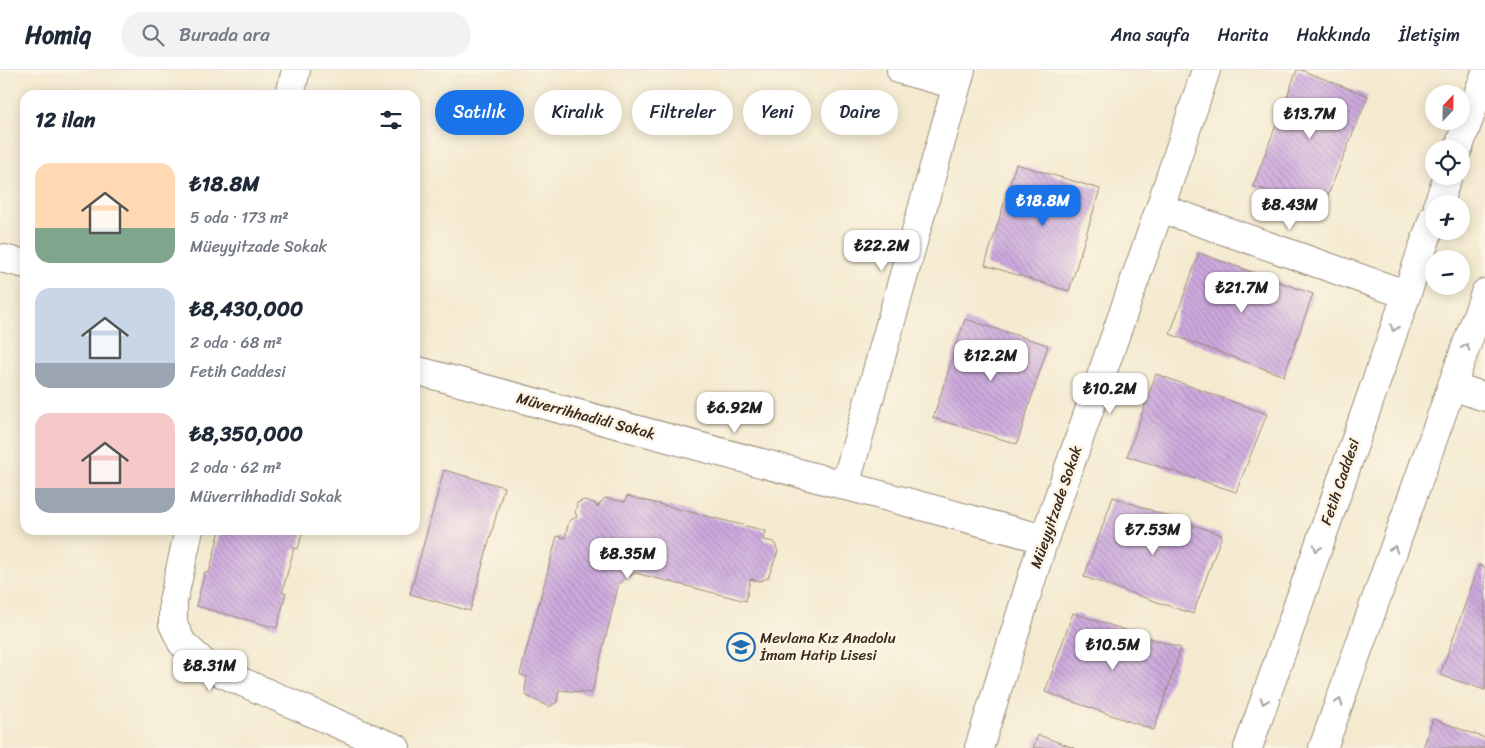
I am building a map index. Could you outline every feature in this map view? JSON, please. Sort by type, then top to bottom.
[{"type":"street","points":[[291,90],[296,70]]},
{"type":"street","points":[[845,486],[959,77],[901,70]]},
{"type":"street","name":"Müeyyitzade Sokak","points":[[979,748],[1044,539],[1160,208],[1206,70]]},
{"type":"street","points":[[1461,140],[1485,75]]},
{"type":"street","points":[[1160,208],[1406,294]]},
{"type":"street","name":"Fetih Caddesi","points":[[1248,748],[1425,240]]},
{"type":"street","points":[[0,258],[20,263]]},
{"type":"street","points":[[1323,748],[1485,293]]},
{"type":"street","name":"Müverrihhadidi Sokak","points":[[420,371],[1044,539]]},
{"type":"street","points":[[1452,386],[1485,396]]},
{"type":"street","points":[[188,535],[173,601],[173,624],[182,643],[208,668],[368,738],[396,748]]},
{"type":"building","points":[[1297,70],[1368,96],[1322,210],[1253,186]]},
{"type":"building","points":[[1016,164],[1100,189],[1069,291],[985,265]]},
{"type":"building","points":[[1199,253],[1313,294],[1284,376],[1170,334]]},
{"type":"building","points":[[965,319],[1048,345],[1017,444],[933,418]]},
{"type":"building","points":[[1156,374],[1267,414],[1236,492],[1127,456]]},
{"type":"building","points":[[444,470],[504,487],[470,611],[410,594]]},
{"type":"building","points":[[627,496],[766,531],[763,540],[774,542],[778,551],[768,578],[760,581],[750,579],[746,601],[635,573],[619,583],[592,693],[559,690],[557,702],[549,707],[527,696],[525,689],[527,677],[520,674],[557,536],[565,538],[569,521],[577,517],[575,512],[577,503],[584,500],[595,503],[597,507],[605,498],[625,502]]},
{"type":"building","points":[[1113,497],[1222,535],[1193,614],[1084,577]]},
{"type":"building","points":[[219,535],[302,535],[298,549],[294,548],[282,593],[286,593],[277,628],[196,606],[205,572],[209,573]]},
{"type":"building","points":[[1479,565],[1485,567],[1485,690],[1440,675]]},
{"type":"building","points":[[1073,613],[1181,648],[1154,730],[1045,692]]},
{"type":"building","points":[[1433,719],[1485,738],[1485,748],[1423,748]]},
{"type":"building","points":[[1038,735],[1074,748],[1033,748]]},
{"type":"place","name":"Mevlana Kız Anadolu İmam Hatip Lisesi","points":[[741,647]]}]
